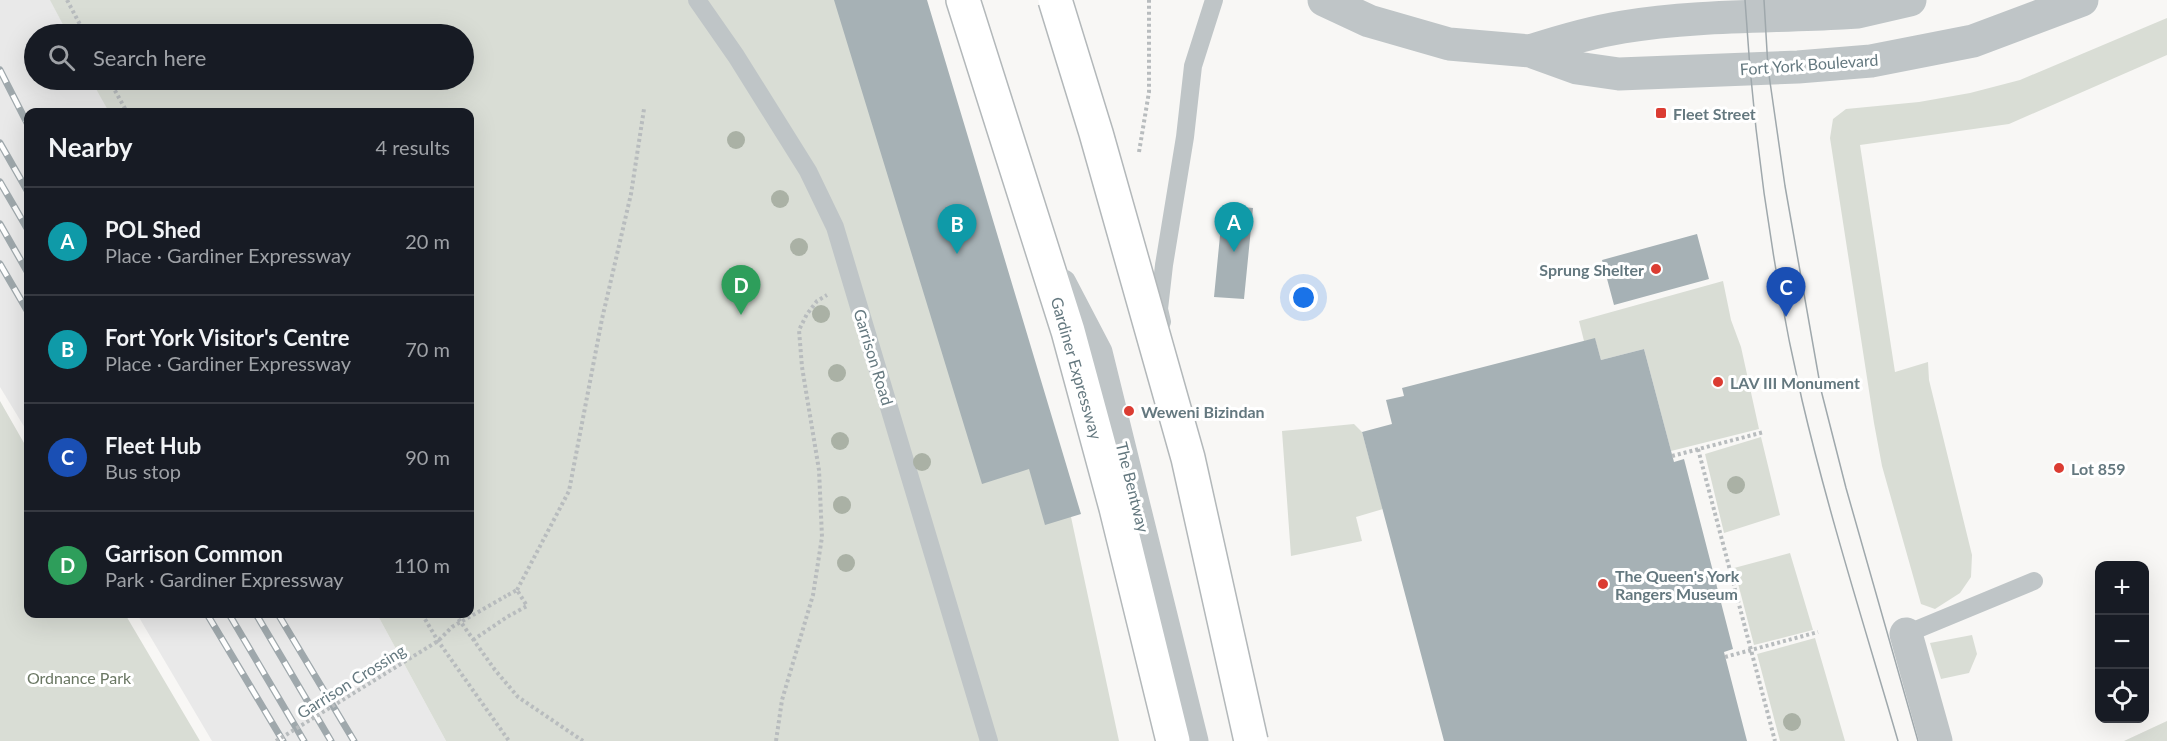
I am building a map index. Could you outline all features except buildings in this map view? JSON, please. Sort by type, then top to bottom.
[{"type":"highway","name":"Gardiner Expressway","points":[[963,0],[1068,331],[1116,508],[1173,741]]},
{"type":"highway","points":[[1055,0],[1096,133],[1188,458],[1251,741]]},
{"type":"street","name":"The Bentway","points":[[974,0],[1059,274],[1100,352],[1195,741]]},
{"type":"street","name":"Fort York Boulevard","points":[[1323,0],[1369,21],[1449,44],[1530,51],[1577,68],[1619,74],[1848,63],[1961,44],[2017,26],[2082,0]]},
{"type":"street","name":"Fort York Boulevard","points":[[1530,51],[1569,39],[1716,9],[1858,12],[1910,0]]},
{"type":"street","points":[[1716,9],[1718,70]]},
{"type":"street","points":[[1906,634],[1936,741]]},
{"type":"lane","name":"Garrison Road","points":[[698,0],[808,171],[835,228],[989,741]]},
{"type":"lane","points":[[1214,0],[1193,66],[1185,137],[1164,265],[1160,309],[1263,741]]},
{"type":"lane","points":[[1906,634],[2034,581]]},
{"type":"path","points":[[67,0],[80,24]]},
{"type":"path","points":[[115,90],[125,108]]},
{"type":"path","points":[[473,640],[507,616],[527,606],[517,590],[569,491],[602,319],[631,194],[644,109]]},
{"type":"path","points":[[776,741],[782,700],[813,595],[822,537],[819,470],[802,367],[799,330],[817,301],[851,282]]},
{"type":"path","points":[[1672,456],[1764,432]]},
{"type":"path","points":[[1698,449],[1775,741]]},
{"type":"path","name":"Garrison Crossing","points":[[474,614],[517,590]]},
{"type":"path","points":[[424,618],[438,641],[509,741]]},
{"type":"path","points":[[458,618],[519,697],[583,741]]},
{"type":"path","name":"Garrison Crossing","points":[[276,741],[438,641],[452,627],[468,618]]},
{"type":"path","points":[[1725,657],[1818,632]]},
{"type":"shaded area","points":[[0,0],[52,0],[65,24],[24,24],[24,90],[100,90],[110,108],[24,108],[24,426],[0,387]]},
{"type":"shaded area","points":[[139,618],[379,618],[446,741],[212,741]]},
{"type":"green space","points":[[50,0],[916,0],[948,93],[1071,517],[1119,741],[446,741],[379,618],[474,618],[474,108],[107,108],[97,90],[474,90],[474,24],[63,24]]},
{"type":"green space","points":[[2167,18],[2167,55],[2009,124],[1860,145],[1895,372],[1928,362],[1929,380],[1972,555],[1971,577],[1960,593],[1935,609],[1921,604],[1882,466],[1874,423],[1830,138],[1833,119],[1846,109],[1919,102],[1970,93],[2020,80]]},
{"type":"green space","points":[[1723,281],[1731,320],[1741,347],[1759,429],[1671,451],[1644,349],[1601,360],[1595,339],[1584,341],[1579,321]]},
{"type":"green space","name":"Ordnance Park","points":[[0,401],[24,443],[24,618],[127,618],[200,741],[0,741]]},
{"type":"green space","points":[[1354,424],[1362,432],[1383,509],[1356,517],[1362,541],[1291,556],[1282,431]]},
{"type":"green space","points":[[1761,437],[1780,515],[1724,533],[1705,454]]},
{"type":"green space","points":[[1790,553],[1813,630],[1754,645],[1734,568]]},
{"type":"green space","points":[[1972,635],[1977,654],[1969,673],[1941,679],[1930,643]]},
{"type":"green space","points":[[1815,638],[1845,741],[1780,741],[1757,654]]},
{"type":"green space","points":[[2167,721],[2167,741],[2124,741]]},
{"type":"tram line","points":[[1745,0],[1753,101],[1765,201],[1791,351],[1824,486],[1898,741]]},
{"type":"tram line","points":[[1764,0],[1768,68],[1785,186],[1821,390],[1846,488],[1918,741]]},
{"type":"railway","points":[[0,70],[24,117]]},
{"type":"railway","points":[[0,143],[24,185]]},
{"type":"railway","points":[[0,182],[24,223]]},
{"type":"railway","points":[[0,224],[24,266]]},
{"type":"railway","points":[[0,264],[24,305]]},
{"type":"railway","points":[[209,618],[283,741]]},
{"type":"railway","points":[[231,618],[304,741]]},
{"type":"railway","points":[[258,618],[331,741]]},
{"type":"railway","points":[[280,618],[354,741]]},
{"type":"place","name":"Fleet Street","points":[[1661,113]]},
{"type":"place","name":"POL Shed","points":[[1234,252]]},
{"type":"place","name":"Fort York Visitor's Centre","points":[[957,254]]},
{"type":"place","name":"Sprung Shelter","points":[[1656,269]]},
{"type":"place","name":"Garrison Common","points":[[741,315]]},
{"type":"place","name":"Fleet Hub","points":[[1786,317]]},
{"type":"place","name":"LAV III Monument","points":[[1718,382]]},
{"type":"place","name":"Weweni Bizindan","points":[[1129,411]]},
{"type":"place","name":"Lot 859","points":[[2059,468]]},
{"type":"place","name":"The Queen's York Rangers Museum","points":[[1603,584]]}]
